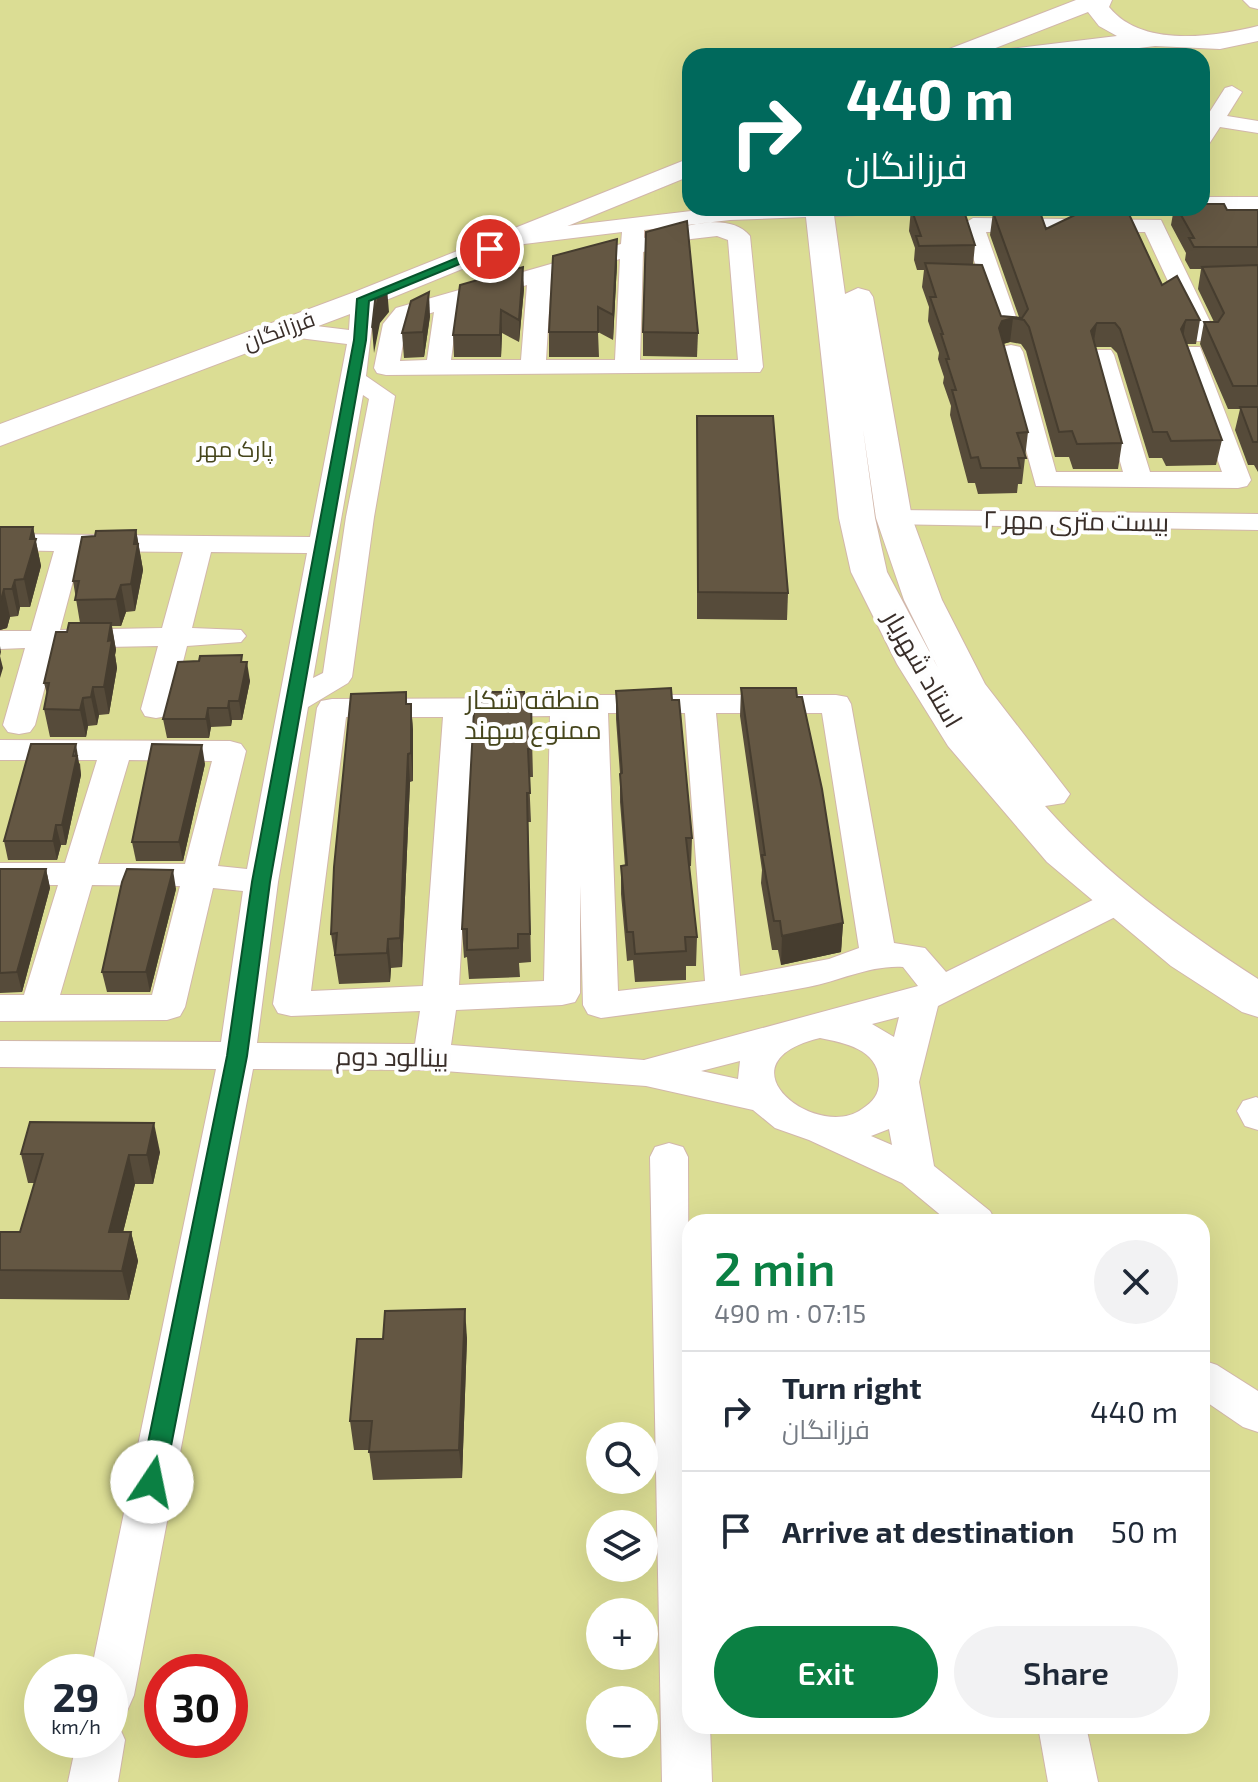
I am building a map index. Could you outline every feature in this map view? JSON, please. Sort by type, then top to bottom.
[{"type":"main road","points":[[1099,0],[1097,7],[1101,17],[1113,26],[1157,40]]},
{"type":"main road","points":[[974,48],[1099,0]]},
{"type":"main road","points":[[1209,43],[1235,41],[1258,33]]},
{"type":"main road","points":[[1084,48],[1157,40],[1209,43],[1258,51]]},
{"type":"main road","name":"فرزانگان","points":[[0,436],[363,299],[682,169]]},
{"type":"main road","name":"استاد شهریار","points":[[820,216],[857,518],[869,572],[916,664],[962,737],[1062,852],[1187,955],[1258,1001]]},
{"type":"main road","name":"استاد شهریار","points":[[845,216],[894,518],[923,600],[967,687],[1029,771],[1093,844],[1153,897],[1258,970]]},
{"type":"main road","points":[[857,518],[894,518]]},
{"type":"street","points":[[1210,117],[1232,92]]},
{"type":"street","points":[[1210,119],[1258,127]]},
{"type":"street","points":[[1210,204],[1258,204]]},
{"type":"street","points":[[516,238],[632,235],[725,229],[739,236],[751,367],[386,368],[395,324],[401,316],[540,273],[632,235],[717,216]]},
{"type":"street","points":[[1090,217],[1153,225],[1178,279],[1198,344],[1215,419],[1238,480],[1045,480],[991,279],[973,225],[1090,217]]},
{"type":"street","points":[[627,368],[632,235]]},
{"type":"street","points":[[533,368],[540,273]]},
{"type":"street","points":[[1178,279],[1209,278]]},
{"type":"street","points":[[965,279],[991,279]]},
{"type":"street","points":[[118,1654],[237,1056],[261,882],[360,340],[363,299]]},
{"type":"street","points":[[438,368],[447,300]]},
{"type":"street","points":[[283,329],[332,333],[360,340]]},
{"type":"street","points":[[1102,355],[1139,480]]},
{"type":"street","points":[[296,701],[337,677],[360,517],[382,396],[353,379]]},
{"type":"street","points":[[1215,419],[1244,420]]},
{"type":"street","points":[[1170,480],[1184,522]]},
{"type":"street","name":"بیست متری مهر ۲","points":[[894,518],[1258,522]]},
{"type":"street","points":[[0,542],[323,545]]},
{"type":"street","points":[[0,1008],[167,1007],[230,751],[6,746],[43,639],[70,542]]},
{"type":"street","points":[[156,709],[199,544]]},
{"type":"street","points":[[0,640],[231,636]]},
{"type":"street","points":[[878,954],[836,704],[592,704],[601,1005],[724,991],[835,970],[878,954],[913,956],[931,994],[901,1081],[899,1096],[887,1111],[869,1123],[847,1129],[823,1129],[799,1124],[779,1113],[765,1099],[757,1082],[757,1066],[765,1050],[779,1038],[797,1029],[931,994],[1121,900]]},
{"type":"street","points":[[700,706],[724,991]]},
{"type":"street","points":[[566,707],[562,993],[440,998],[291,1004],[332,708],[566,707]]},
{"type":"street","points":[[431,1057],[440,998],[459,708]]},
{"type":"street","points":[[38,1008],[116,750]]},
{"type":"street","points":[[0,874],[198,875],[261,882]]},
{"type":"street","points":[[820,1025],[844,1027],[866,1034],[884,1046],[897,1061],[916,1173]]},
{"type":"street","name":"بینالود دوم","points":[[0,1054],[431,1057],[644,1073],[779,1038]]},
{"type":"street","points":[[644,1073],[765,1099]]},
{"type":"street","points":[[823,1129],[916,1173],[966,1214]]},
{"type":"street","points":[[669,1157],[682,1498]]},
{"type":"street","points":[[1210,1382],[1258,1414]]},
{"type":"street","points":[[687,1734],[687,1782]]},
{"type":"street","points":[[1064,1734],[1073,1782]]},
{"type":"street","points":[[93,1782],[98,1758]]},
{"type":"green space","name":"منطقه شکار ممنوع سهند","points":[[0,0],[1258,0],[1258,1782],[0,1782]]},
{"type":"building","points":[[1210,204],[1224,204],[1227,210],[1258,210],[1258,247],[1194,247],[1189,238],[1194,238],[1182,216],[1210,216]]},
{"type":"building","points":[[914,216],[966,216],[975,245],[919,246],[916,236],[921,236]]},
{"type":"building","points":[[994,216],[1041,216],[1046,229],[1073,216],[1130,216],[1162,285],[1177,276],[1200,320],[1186,320],[1181,329],[1222,440],[1171,441],[1167,432],[1153,432],[1120,329],[1115,323],[1097,323],[1091,331],[1122,443],[1077,444],[1072,431],[1059,432],[1029,327],[1024,320],[1013,318],[1002,321],[999,328],[1028,432],[1017,433],[1026,458],[1018,458],[1020,468],[981,468],[978,457],[971,458],[952,390],[956,390],[946,359],[949,359],[943,334],[930,297],[936,297],[925,263],[982,265],[1001,316],[1022,318],[1028,309]]},
{"type":"building","points":[[687,221],[698,333],[643,332],[646,232]]},
{"type":"building","points":[[617,239],[613,315],[598,307],[598,332],[549,332],[553,256]]},
{"type":"building","points":[[1258,265],[1258,386],[1233,386],[1204,322],[1218,322],[1224,313],[1202,267]]},
{"type":"building","points":[[523,267],[519,320],[501,310],[500,335],[453,335],[460,285]]},
{"type":"building","points":[[387,288],[378,299],[372,328],[376,292]]},
{"type":"building","points":[[429,292],[423,332],[402,333],[411,301]]},
{"type":"building","points":[[1240,407],[1258,407],[1258,442],[1253,442]]},
{"type":"building","points":[[697,416],[773,416],[788,593],[698,592]]},
{"type":"building","points":[[0,527],[33,527],[30,539],[36,539],[24,579],[15,580],[12,589],[4,589],[0,601]]},
{"type":"building","points":[[136,530],[134,544],[138,544],[131,584],[121,585],[116,599],[75,600],[79,581],[73,581],[82,537],[95,536],[96,531]]},
{"type":"building","points":[[69,623],[111,623],[108,641],[112,640],[104,687],[93,687],[91,697],[83,698],[80,710],[44,709],[49,683],[44,683],[56,632],[67,632]]},
{"type":"building","points":[[242,655],[241,662],[247,662],[239,701],[229,701],[228,708],[208,708],[206,719],[163,719],[178,662],[199,661],[200,656]]},
{"type":"building","points":[[671,688],[672,700],[679,700],[692,838],[686,838],[697,937],[685,937],[686,951],[635,954],[633,932],[627,932],[621,866],[627,865],[616,691]]},
{"type":"building","points":[[741,688],[796,688],[797,697],[802,697],[822,789],[843,923],[782,936],[780,921],[774,921],[762,855],[765,855]]},
{"type":"building","points":[[406,692],[406,704],[411,704],[411,753],[408,754],[400,938],[388,939],[387,953],[335,955],[337,933],[331,934],[334,867],[351,694]]},
{"type":"building","points":[[475,692],[524,692],[524,700],[531,699],[532,749],[528,749],[530,793],[527,793],[530,934],[518,934],[518,948],[467,950],[467,929],[462,929]]},
{"type":"building","points":[[31,744],[76,744],[73,756],[77,756],[62,825],[56,825],[53,841],[4,841]]},
{"type":"building","points":[[152,744],[202,745],[179,842],[132,842]]},
{"type":"building","points":[[0,869],[46,869],[17,972],[0,973]]},
{"type":"building","points":[[127,869],[173,870],[146,972],[102,972],[122,882]]},
{"type":"building","points":[[30,1122],[154,1123],[147,1155],[129,1155],[109,1232],[131,1232],[122,1271],[0,1270],[0,1232],[20,1232],[43,1154],[21,1154]]},
{"type":"building","points":[[465,1309],[459,1450],[369,1452],[372,1421],[350,1421],[357,1339],[383,1339],[385,1311]]},
{"type":"route","points":[[152,1482],[237,1056],[261,882],[360,340],[363,299],[490,249]]},
{"type":"park label","name":"پارک مهر","points":[[235,449]]}]
